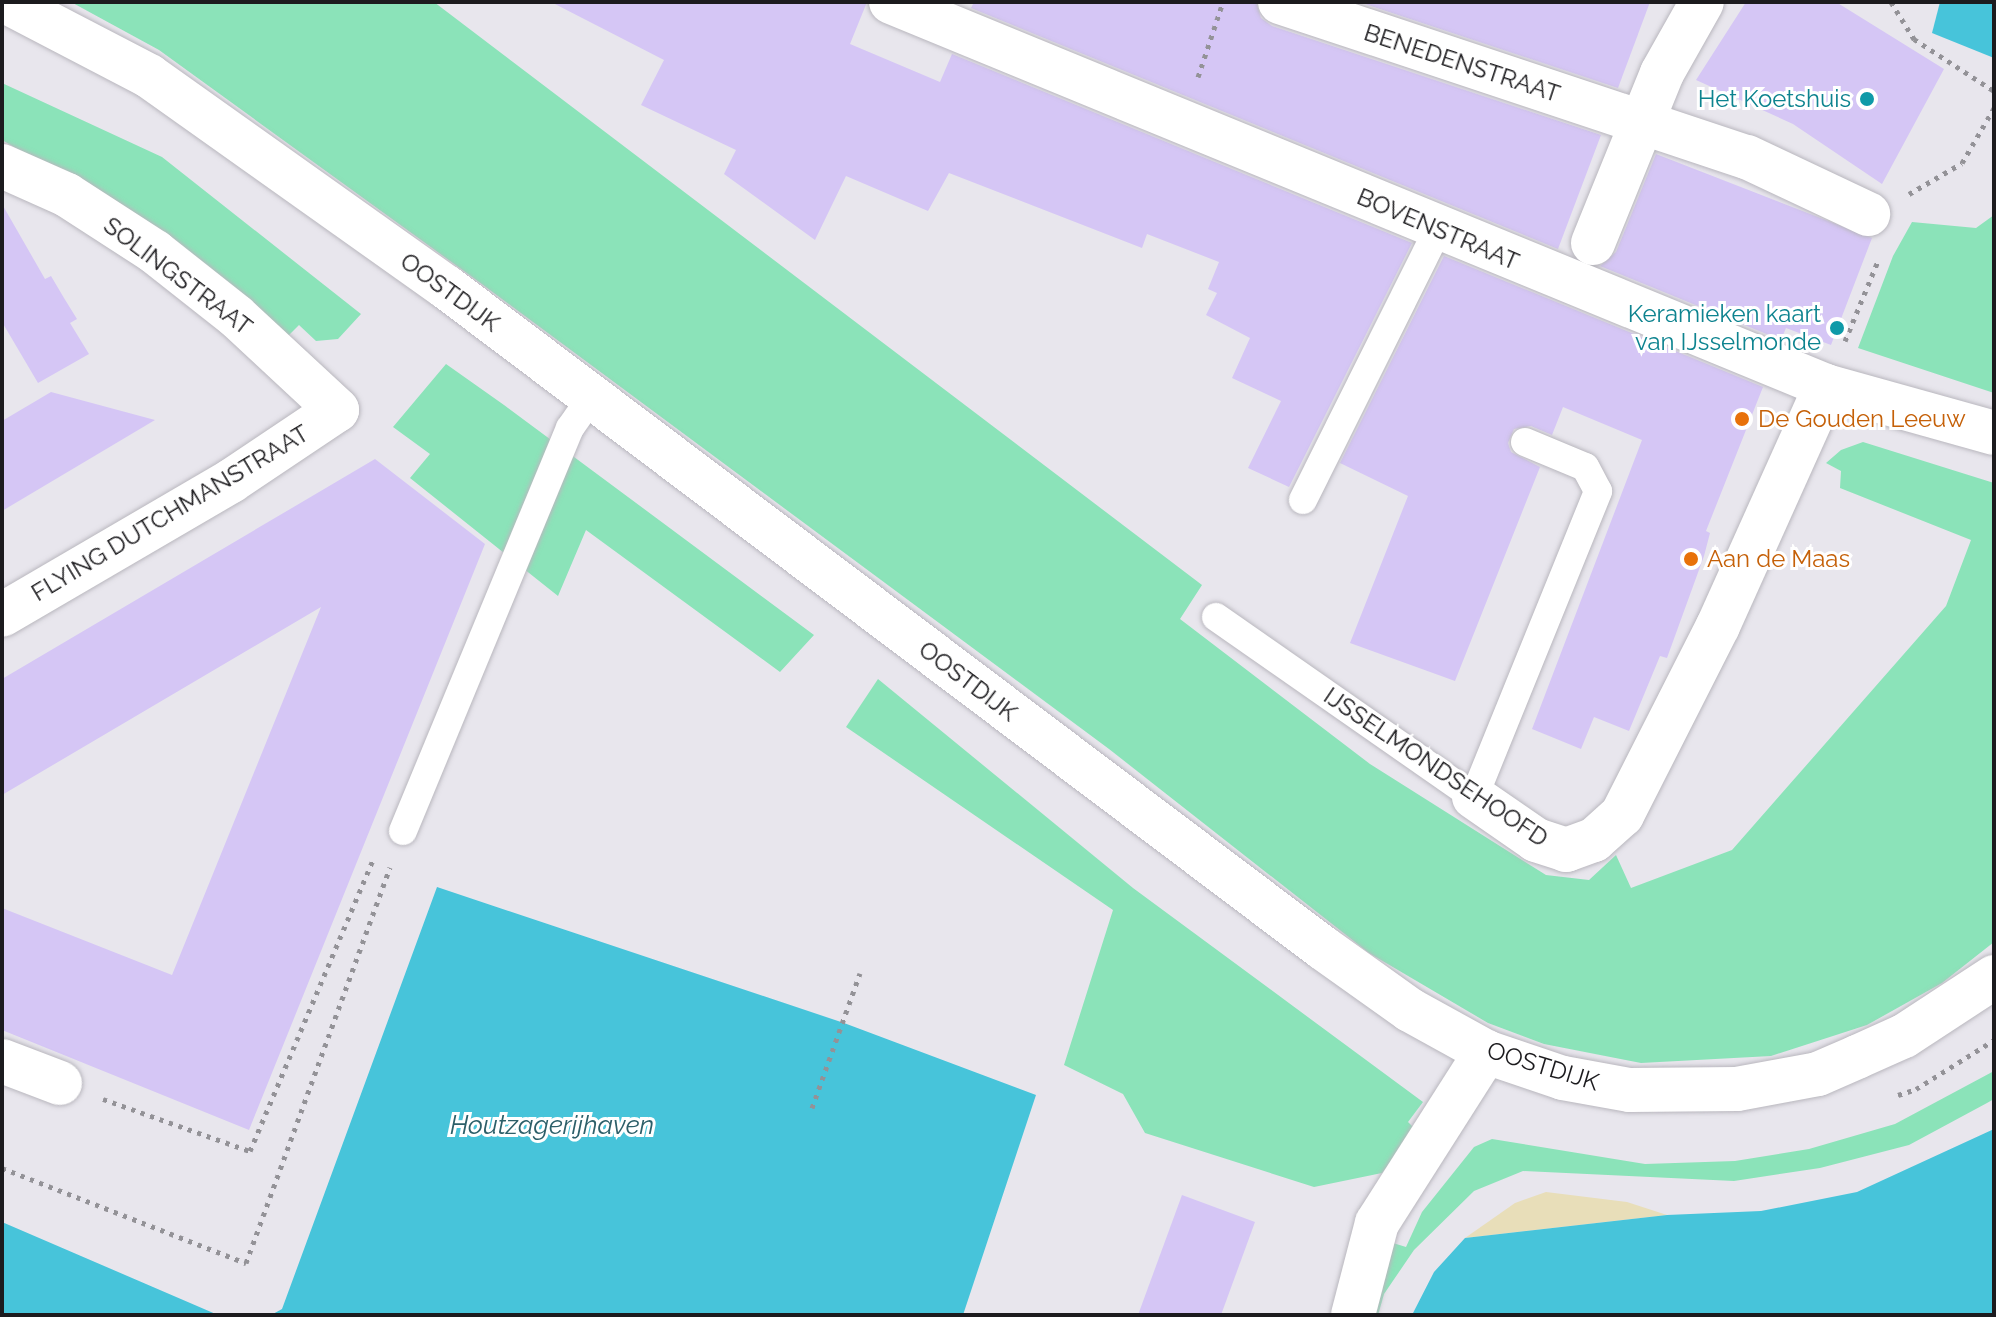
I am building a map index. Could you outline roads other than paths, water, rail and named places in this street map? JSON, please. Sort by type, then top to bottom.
[{"type":"street","name":"OOSTDIJK","points":[[7,2],[149,76],[592,397],[1323,948],[1410,1010],[1486,1052],[1563,1078],[1630,1090],[1737,1089],[1818,1074],[1904,1036],[1994,977]]},
{"type":"street","name":"BOVENSTRAAT","points":[[891,2],[1826,386],[1994,433]]},
{"type":"street","name":"BENEDENSTRAAT","points":[[1280,2],[1646,121],[1884,207]]},
{"type":"street","points":[[1593,243],[1646,121],[1662,73],[1702,2]]},
{"type":"street","name":"SOLINGSTRAAT","points":[[2,166],[67,195],[155,252],[236,316],[337,410]]},
{"type":"street","name":"IJSSELMONDSEHOOFD","points":[[1474,797],[1536,840],[1566,850],[1594,840],[1622,815],[1723,616],[1826,386]]},
{"type":"street","name":"FLYING DUTCHMANSTRAAT","points":[[2,615],[231,481],[337,410]]},
{"type":"street","points":[[1353,1315],[1377,1223],[1486,1052]]},
{"type":"street","points":[[2,1061],[60,1083]]},
{"type":"lane","points":[[1303,500],[1438,229]]},
{"type":"lane","points":[[403,831],[570,428],[592,397]]},
{"type":"lane","points":[[1474,797],[1598,491],[1585,467],[1525,442]]},
{"type":"lane","name":"IJSSELMONDSEHOOFD","points":[[1216,617],[1474,797]]},
{"type":"water","points":[[1940,2],[1994,2],[1994,58],[1932,33]]},
{"type":"water","name":"Houtzagerijhaven","points":[[437,887],[844,1023],[1036,1095],[963,1315],[271,1315],[282,1309]]},
{"type":"water","points":[[1994,1129],[1994,1315],[1412,1315],[1434,1272],[1465,1238],[1667,1215],[1761,1211],[1857,1192]]},
{"type":"water","points":[[2,1222],[218,1315],[2,1315]]},
{"type":"place","name":"Het Koetshuis","points":[[1867,99]]},
{"type":"place","name":"Keramieken kaart van IJsselmonde","points":[[1837,328]]},
{"type":"place","name":"De Gouden Leeuw","points":[[1742,419]]},
{"type":"place","name":"Aan de Maas","points":[[1691,559]]}]
